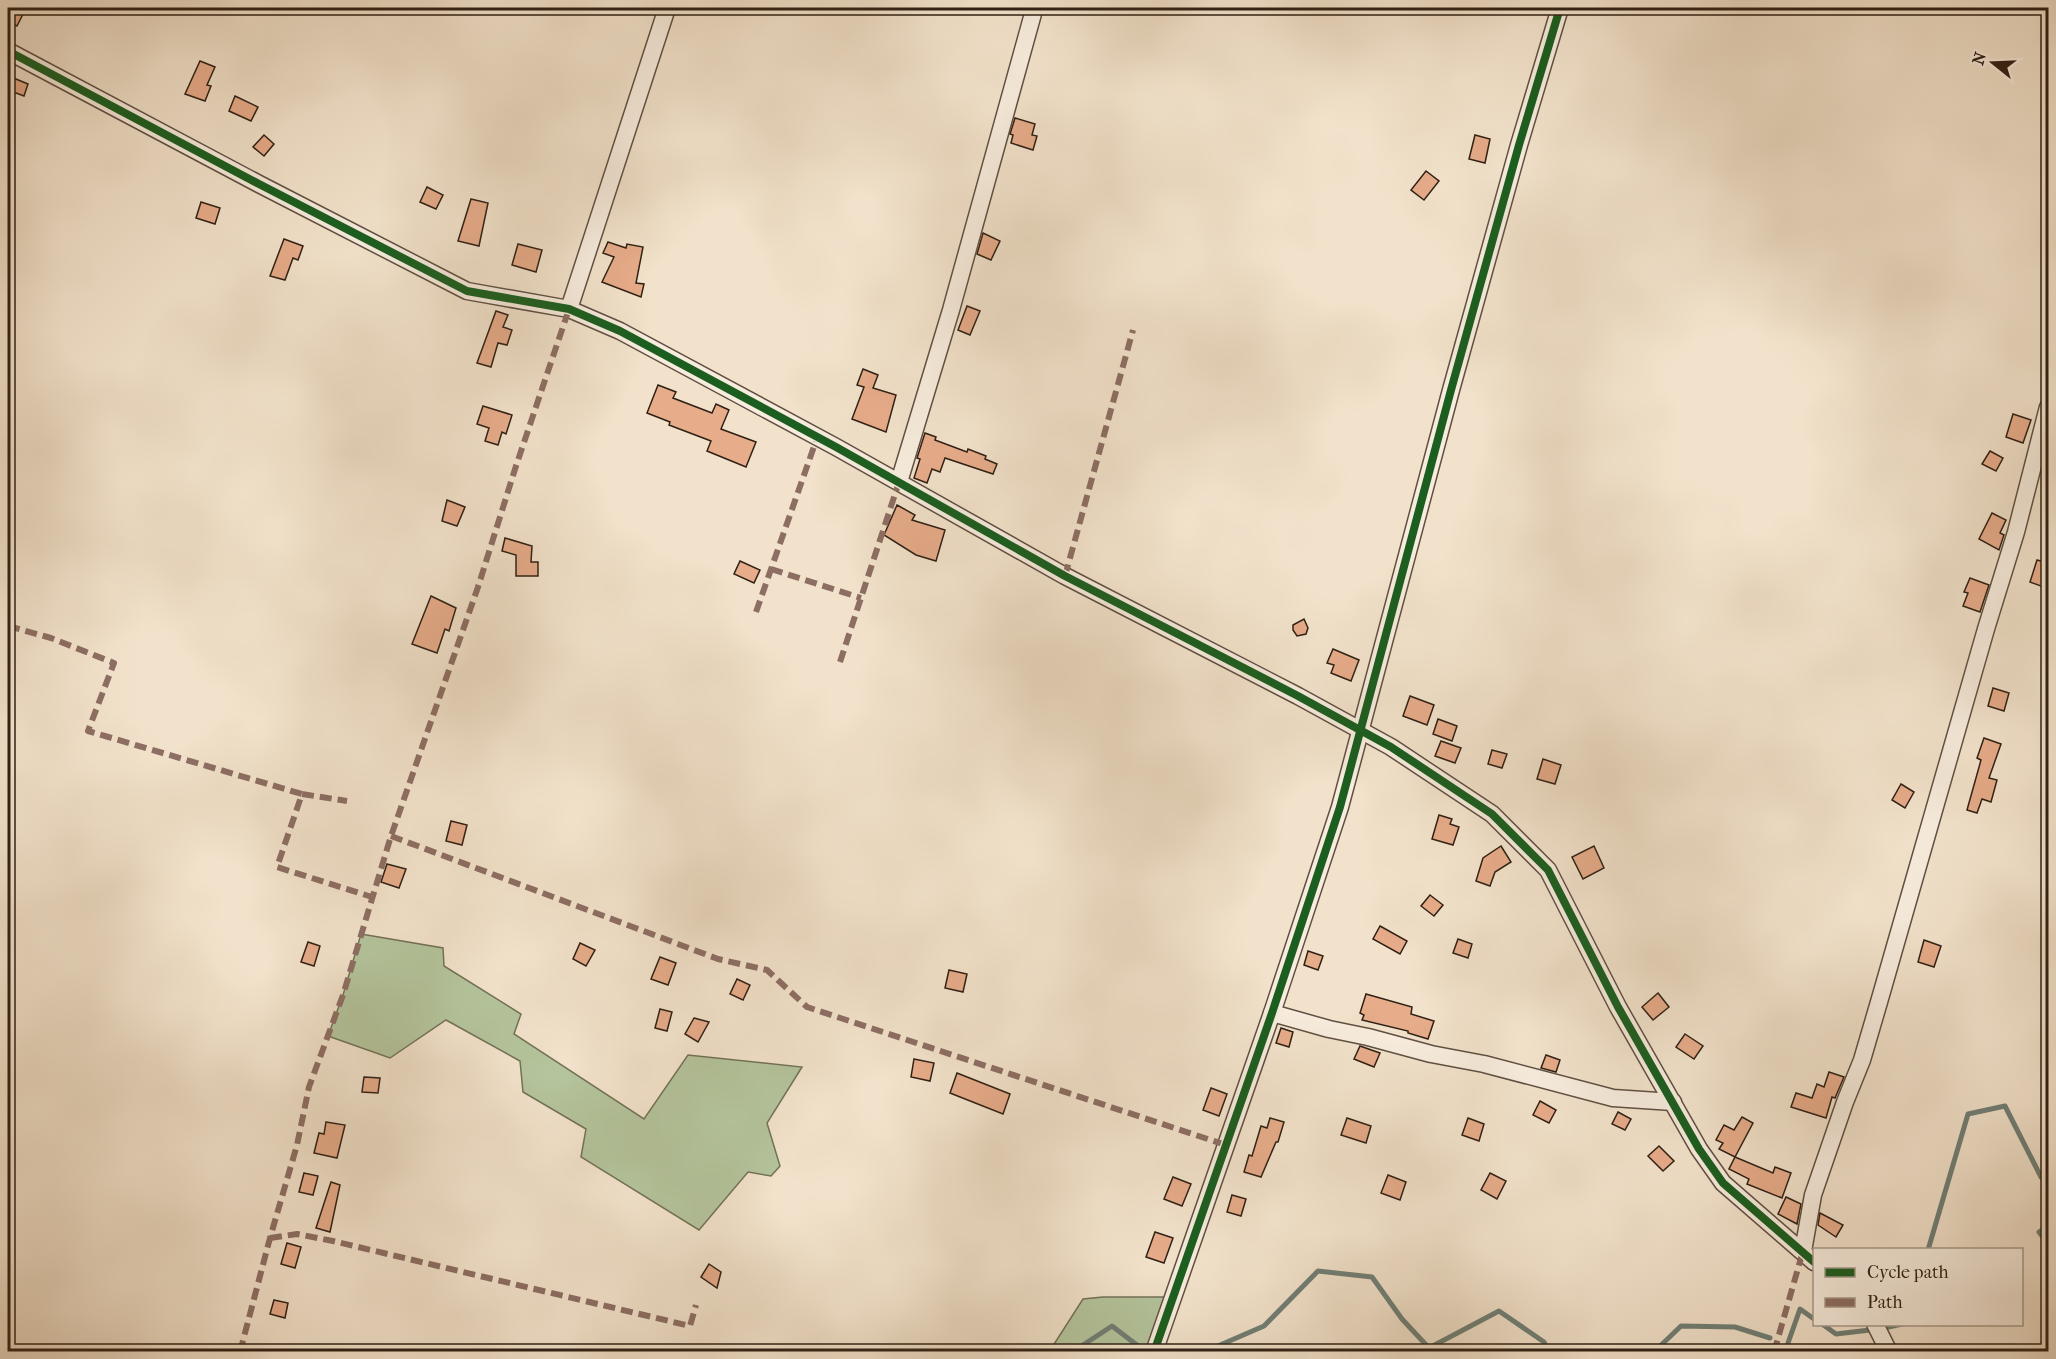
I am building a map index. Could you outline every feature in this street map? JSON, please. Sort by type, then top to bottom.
[{"type":"street","points":[[569,309],[667,8]]},
{"type":"street","points":[[1154,1352],[1272,1013],[1340,807],[1454,379],[1560,8]]},
{"type":"street","points":[[899,482],[951,310],[1034,10]]},
{"type":"street","points":[[8,51],[467,291],[569,309],[620,331],[899,482],[1065,576],[1298,696],[1391,747],[1492,814],[1548,870],[1618,1007],[1699,1149],[1723,1183],[1809,1257]]},
{"type":"street","points":[[1809,1257],[1814,1195],[1880,1002],[1986,629],[2016,532],[2049,407]]},
{"type":"street","points":[[1272,1013],[1613,1098],[1672,1102]]},
{"type":"street","points":[[1876,1326],[1889,1352]]},
{"type":"green space","points":[[361,934],[443,948],[444,966],[521,1014],[514,1034],[644,1119],[688,1055],[802,1067],[767,1123],[780,1166],[771,1176],[748,1172],[699,1230],[581,1157],[586,1129],[523,1092],[520,1061],[446,1020],[390,1058],[328,1036]]},
{"type":"green space","points":[[1173,1297],[1154,1351],[1049,1352],[1083,1299]]},
{"type":"building","points":[[8,8],[26,8],[17,26],[8,21]]},
{"type":"building","points":[[200,61],[215,67],[207,85],[211,86],[205,101],[185,94]]},
{"type":"building","points":[[11,77],[28,84],[24,96],[8,90]]},
{"type":"building","points":[[235,96],[258,107],[251,121],[229,111]]},
{"type":"building","points":[[1015,118],[1035,124],[1032,135],[1037,136],[1033,150],[1011,143],[1013,135],[1010,134]]},
{"type":"building","points":[[264,135],[274,144],[264,156],[253,147]]},
{"type":"building","points":[[1475,135],[1490,139],[1485,163],[1469,159]]},
{"type":"building","points":[[1426,171],[1439,181],[1424,200],[1411,190]]},
{"type":"building","points":[[427,187],[443,195],[436,209],[420,202]]},
{"type":"building","points":[[471,199],[488,203],[479,246],[458,241]]},
{"type":"building","points":[[201,202],[220,208],[215,224],[196,218]]},
{"type":"building","points":[[983,233],[1000,241],[991,260],[977,254]]},
{"type":"building","points":[[284,239],[303,246],[298,260],[293,258],[285,280],[270,276]]},
{"type":"building","points":[[608,242],[626,248],[627,244],[643,247],[636,283],[644,284],[641,297],[602,282],[614,257],[603,253]]},
{"type":"building","points":[[518,244],[542,250],[536,272],[512,265]]},
{"type":"building","points":[[967,306],[980,311],[970,335],[958,330]]},
{"type":"building","points":[[496,311],[508,315],[503,327],[512,330],[507,345],[498,343],[491,367],[477,363]]},
{"type":"building","points":[[863,369],[878,375],[873,388],[896,395],[886,432],[852,419],[864,387],[857,385]]},
{"type":"building","points":[[658,385],[676,392],[673,398],[712,413],[716,404],[729,410],[721,429],[756,442],[746,467],[707,451],[711,441],[669,425],[670,422],[647,413]]},
{"type":"building","points":[[483,406],[512,415],[506,434],[502,432],[498,445],[485,441],[489,428],[477,424]]},
{"type":"building","points":[[2013,414],[2031,420],[2023,443],[2006,437]]},
{"type":"building","points":[[925,433],[936,437],[935,440],[967,452],[968,449],[986,456],[985,459],[997,464],[993,474],[945,458],[940,472],[932,469],[927,483],[914,478],[920,459],[917,458]]},
{"type":"building","points":[[1990,451],[2003,458],[1996,471],[1982,464]]},
{"type":"building","points":[[447,500],[465,507],[457,526],[442,521]]},
{"type":"building","points":[[897,505],[915,515],[912,520],[945,530],[936,561],[916,555],[884,535]]},
{"type":"building","points":[[1992,513],[2006,520],[2000,533],[2004,535],[1999,550],[1979,539]]},
{"type":"building","points":[[505,538],[532,546],[531,562],[538,562],[538,576],[516,576],[516,555],[502,551]]},
{"type":"building","points":[[2037,560],[2049,563],[2049,589],[2030,582]]},
{"type":"building","points":[[740,561],[760,570],[754,583],[734,574]]},
{"type":"building","points":[[1970,578],[1989,585],[1980,612],[1963,606],[1968,593],[1964,592]]},
{"type":"building","points":[[431,596],[456,608],[449,631],[445,629],[437,653],[412,644]]},
{"type":"building","points":[[1304,619],[1308,628],[1306,634],[1297,636],[1293,625]]},
{"type":"building","points":[[1333,649],[1359,660],[1351,681],[1331,673],[1334,665],[1327,663]]},
{"type":"building","points":[[1993,688],[2009,693],[2004,711],[1988,706]]},
{"type":"building","points":[[1410,696],[1434,705],[1427,725],[1403,716]]},
{"type":"building","points":[[1438,719],[1457,726],[1452,741],[1433,734]]},
{"type":"building","points":[[1984,738],[2001,744],[1989,778],[1997,780],[1991,802],[1982,799],[1977,813],[1967,810],[1981,760],[1977,758]]},
{"type":"building","points":[[1441,741],[1461,748],[1455,763],[1435,756]]},
{"type":"building","points":[[1492,750],[1507,754],[1502,768],[1488,764]]},
{"type":"building","points":[[1543,759],[1561,765],[1555,784],[1537,779]]},
{"type":"building","points":[[1901,784],[1914,792],[1905,808],[1892,800]]},
{"type":"building","points":[[1439,815],[1452,819],[1450,824],[1459,827],[1453,845],[1432,839]]},
{"type":"building","points":[[451,821],[467,825],[462,845],[446,841]]},
{"type":"building","points":[[1501,846],[1511,862],[1495,872],[1490,886],[1476,881],[1483,858]]},
{"type":"building","points":[[1594,846],[1604,868],[1583,879],[1572,857]]},
{"type":"building","points":[[387,864],[406,869],[399,888],[381,882]]},
{"type":"building","points":[[1430,895],[1443,905],[1434,916],[1421,906]]},
{"type":"building","points":[[1380,926],[1407,941],[1400,954],[1373,939]]},
{"type":"building","points":[[1458,939],[1472,944],[1468,958],[1453,953]]},
{"type":"building","points":[[1924,940],[1941,946],[1934,967],[1918,962]]},
{"type":"building","points":[[308,942],[320,946],[314,966],[301,962]]},
{"type":"building","points":[[580,943],[595,950],[586,966],[573,959]]},
{"type":"building","points":[[1308,951],[1323,956],[1318,970],[1304,965]]},
{"type":"building","points":[[660,957],[676,963],[668,985],[651,979]]},
{"type":"building","points":[[949,970],[967,974],[963,992],[945,988]]},
{"type":"building","points":[[737,979],[750,985],[743,1000],[730,994]]},
{"type":"building","points":[[1658,993],[1669,1007],[1653,1020],[1642,1007]]},
{"type":"building","points":[[1366,994],[1412,1007],[1411,1014],[1434,1021],[1428,1039],[1408,1033],[1408,1031],[1362,1020],[1364,1015],[1360,1013]]},
{"type":"building","points":[[660,1009],[672,1012],[667,1031],[655,1028]]},
{"type":"building","points":[[694,1018],[709,1022],[698,1042],[685,1034]]},
{"type":"building","points":[[1281,1028],[1293,1032],[1289,1047],[1276,1043]]},
{"type":"building","points":[[1685,1034],[1703,1046],[1694,1059],[1676,1047]]},
{"type":"building","points":[[1360,1046],[1380,1053],[1374,1067],[1354,1059]]},
{"type":"building","points":[[1546,1055],[1560,1060],[1556,1072],[1541,1068]]},
{"type":"building","points":[[914,1059],[934,1063],[930,1081],[911,1077]]},
{"type":"building","points":[[1829,1072],[1844,1077],[1835,1098],[1832,1097],[1826,1118],[1791,1107],[1796,1093],[1812,1098],[1817,1084],[1824,1087]]},
{"type":"building","points":[[957,1073],[1010,1094],[1003,1114],[950,1093]]},
{"type":"building","points":[[364,1077],[380,1078],[378,1093],[362,1092]]},
{"type":"building","points":[[1211,1088],[1227,1094],[1219,1116],[1203,1110]]},
{"type":"building","points":[[1540,1101],[1556,1110],[1549,1123],[1533,1115]]},
{"type":"building","points":[[1618,1112],[1631,1119],[1625,1130],[1612,1124]]},
{"type":"building","points":[[1742,1117],[1753,1123],[1735,1157],[1719,1149],[1723,1143],[1716,1140],[1724,1125],[1734,1130]]},
{"type":"building","points":[[1270,1118],[1284,1122],[1278,1142],[1261,1177],[1244,1172],[1249,1155],[1252,1156],[1261,1126],[1267,1128]]},
{"type":"building","points":[[1347,1118],[1371,1126],[1366,1143],[1341,1135]]},
{"type":"building","points":[[1468,1118],[1484,1124],[1479,1141],[1462,1135]]},
{"type":"building","points":[[326,1122],[345,1125],[337,1158],[314,1153],[319,1133],[324,1134]]},
{"type":"building","points":[[1659,1146],[1674,1161],[1663,1171],[1648,1156]]},
{"type":"building","points":[[1735,1157],[1773,1173],[1775,1167],[1791,1173],[1782,1198],[1747,1184],[1749,1179],[1729,1169]]},
{"type":"building","points":[[304,1173],[318,1176],[313,1195],[299,1192]]},
{"type":"building","points":[[1490,1173],[1506,1181],[1497,1199],[1481,1190]]},
{"type":"building","points":[[1388,1175],[1406,1182],[1400,1200],[1381,1193]]},
{"type":"building","points":[[1173,1177],[1191,1184],[1182,1206],[1164,1199]]},
{"type":"building","points":[[331,1182],[340,1185],[330,1232],[316,1228]]},
{"type":"building","points":[[1232,1195],[1246,1199],[1241,1216],[1227,1212]]},
{"type":"building","points":[[1786,1197],[1801,1204],[1797,1224],[1778,1214]]},
{"type":"building","points":[[1820,1213],[1843,1225],[1836,1237],[1818,1225]]},
{"type":"building","points":[[1155,1232],[1173,1238],[1164,1263],[1146,1257]]},
{"type":"building","points":[[287,1243],[301,1247],[295,1268],[281,1264]]},
{"type":"building","points":[[709,1264],[721,1272],[717,1288],[701,1277]]},
{"type":"building","points":[[274,1300],[288,1303],[285,1318],[270,1314]]},
{"type":"waterway","points":[[1929,1248],[1968,1114],[2005,1106],[2041,1177],[2048,1183]]},
{"type":"waterway","points":[[2048,1226],[2039,1232],[2048,1244]]},
{"type":"waterway","points":[[1204,1352],[1264,1326],[1318,1271],[1372,1277],[1402,1319],[1429,1348],[1499,1311],[1544,1342],[1549,1352]]},
{"type":"waterway","points":[[1788,1343],[1800,1309],[1813,1318]]},
{"type":"waterway","points":[[1079,1352],[1083,1345],[1112,1326],[1146,1352]]},
{"type":"waterway","points":[[1654,1352],[1681,1326],[1735,1327],[1770,1338]]},
{"type":"waterway","points":[[1825,1326],[1836,1334],[1870,1330]]},
{"type":"waterway","points":[[1884,1328],[1893,1326]]},
{"type":"marked path","points":[[240,1352],[297,1145],[309,1087],[343,995],[391,836],[478,587],[569,309]]},
{"type":"marked path","points":[[1065,576],[1133,330]]},
{"type":"marked path","points":[[756,612],[817,438]]},
{"type":"marked path","points":[[840,662],[899,482]]},
{"type":"marked path","points":[[771,569],[861,598]]},
{"type":"marked path","points":[[8,626],[51,638],[114,663],[88,731],[302,794],[277,867],[372,897]]},
{"type":"marked path","points":[[302,794],[347,801]]},
{"type":"marked path","points":[[391,836],[718,959],[767,970],[807,1007],[1226,1145]]},
{"type":"marked path","points":[[270,1238],[297,1234],[333,1241],[690,1326],[696,1305]]},
{"type":"marked path","points":[[1774,1352],[1803,1251]]},
{"type":"cycle path","points":[[1154,1352],[1272,1013],[1340,807],[1451,390],[1519,145],[1560,8]]},
{"type":"cycle path","points":[[8,51],[467,291],[569,309],[620,331],[836,447],[1065,576],[1298,696],[1391,747],[1492,814],[1548,870],[1618,1007],[1699,1149],[1723,1183],[1813,1261]]}]
